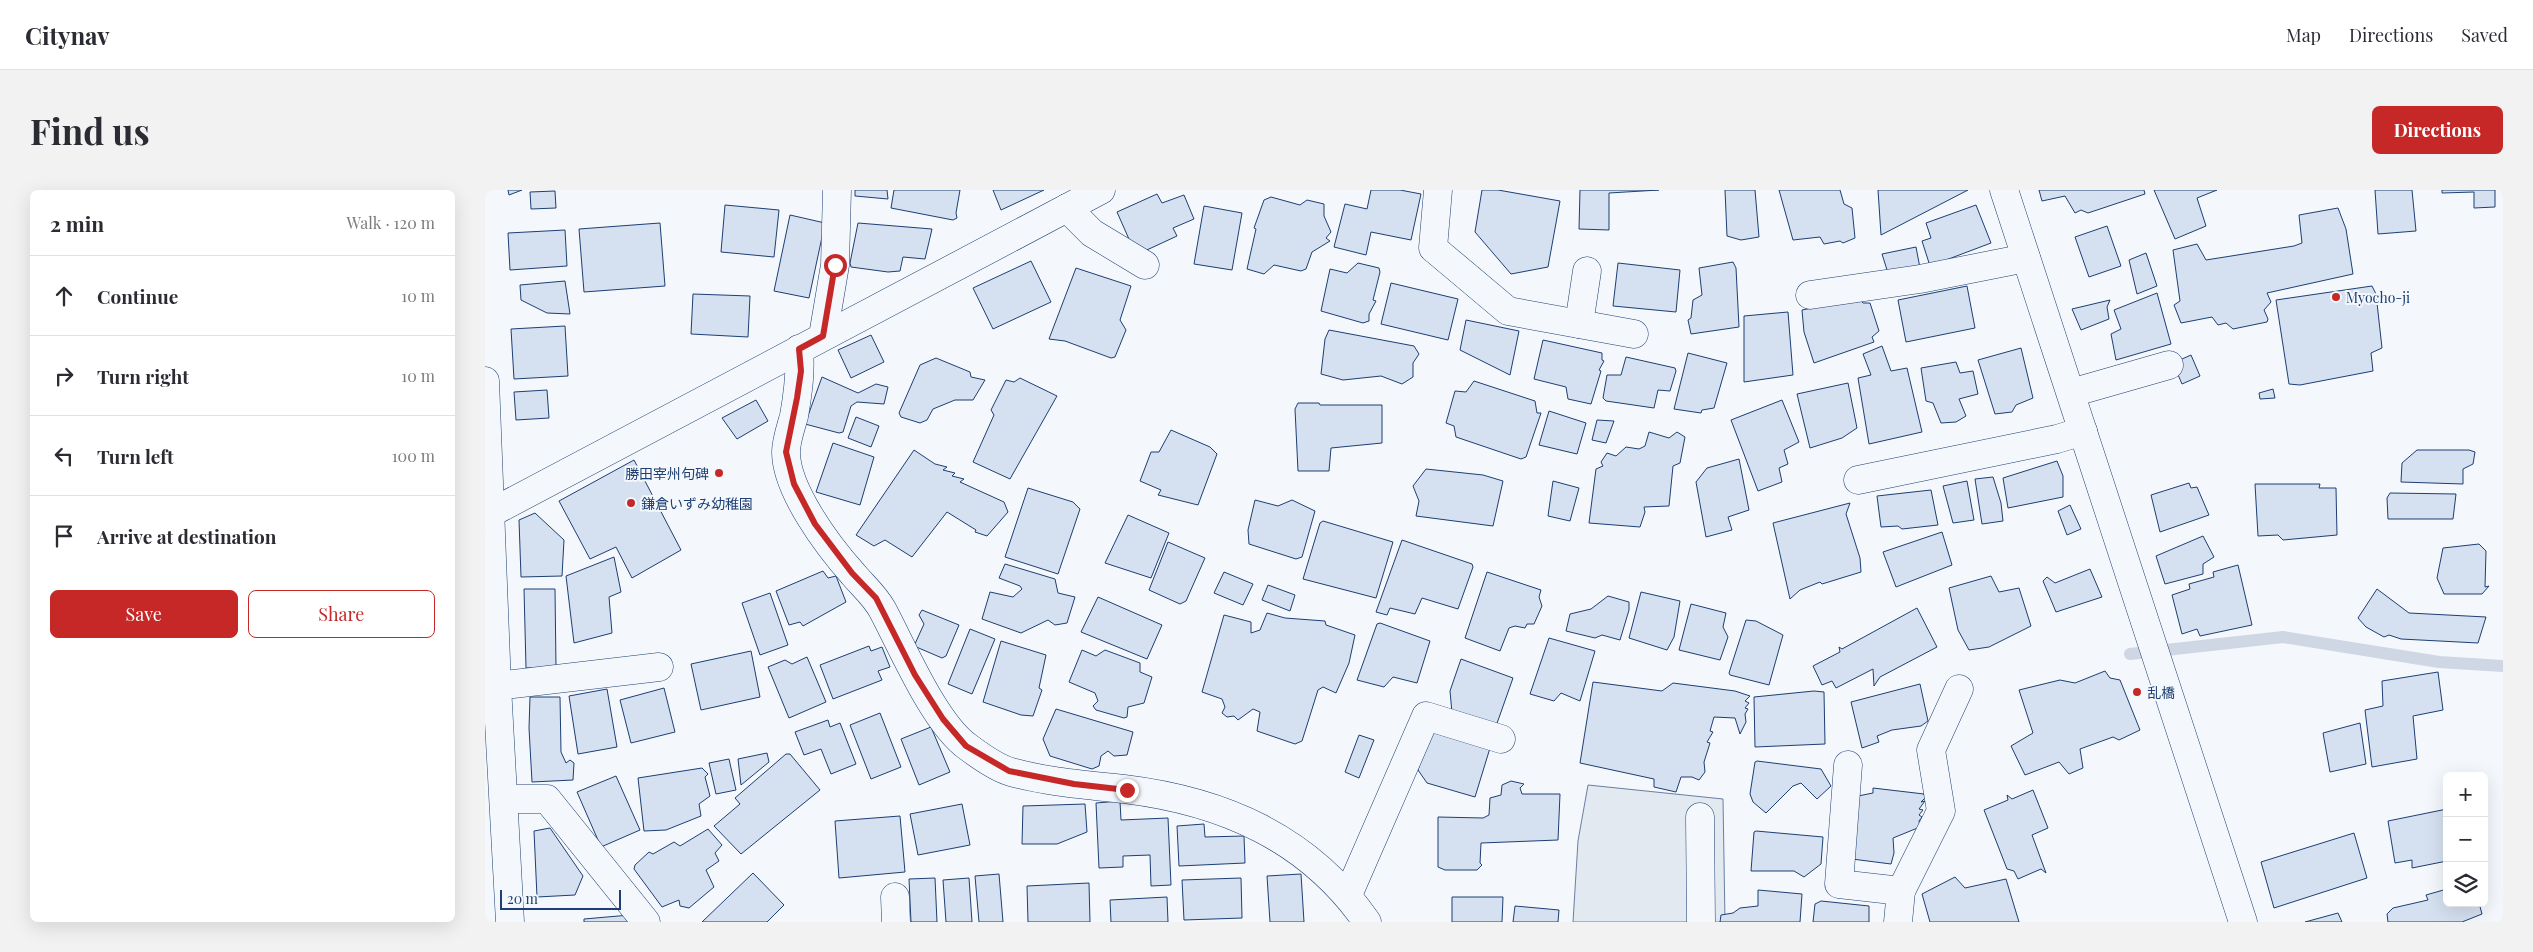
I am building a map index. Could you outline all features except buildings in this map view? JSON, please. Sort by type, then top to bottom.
[{"type":"street","points":[[837,190],[835,265],[801,371],[786,452],[794,484],[815,524],[852,573],[876,598],[915,675],[943,719],[966,746],[1009,771],[1074,784],[1179,798],[1215,808],[1262,827],[1303,855],[1348,895],[1367,922]]},
{"type":"street","points":[[487,515],[1101,190]]},
{"type":"street","points":[[1438,190],[1433,248],[1508,310],[1634,334]]},
{"type":"street","points":[[2004,190],[2243,922]]},
{"type":"street","points":[[1067,208],[1092,233],[1145,265]]},
{"type":"street","points":[[1810,295],[1920,279],[2026,258]]},
{"type":"street","points":[[1579,324],[1587,271]]},
{"type":"street","points":[[2071,393],[2169,365]]},
{"type":"street","points":[[485,381],[487,515],[511,922]]},
{"type":"street","points":[[1858,480],[2057,439],[2083,431]]},
{"type":"street","points":[[497,686],[659,666]]},
{"type":"street","points":[[1899,922],[1901,891],[1941,811],[1931,750],[1959,689]]},
{"type":"street","points":[[1348,895],[1425,716],[1501,740]]},
{"type":"street","points":[[1848,765],[1839,884],[1901,891]]},
{"type":"street","points":[[505,799],[547,799],[646,922]]},
{"type":"street","points":[[1700,817],[1701,922]]},
{"type":"shaded area","points":[[1588,785],[1723,799],[1725,922],[1573,922],[1578,841]]},
{"type":"waterway","points":[[2130,654],[2283,637],[2439,662],[2503,666]]},
{"type":"place","name":"Myocho-ji","points":[[2336,297]]},
{"type":"place","name":"勝田宰州句碑","points":[[719,473]]},
{"type":"place","name":"鎌倉いずみ幼稚園","points":[[631,503]]},
{"type":"place","name":"乱橋","points":[[2137,692]]},
{"type":"route","points":[[835,265],[823,336],[799,349],[801,371],[786,452],[794,484],[815,524],[852,573],[876,598],[915,675],[943,719],[966,746],[1009,771],[1074,784],[1127,790]]}]
